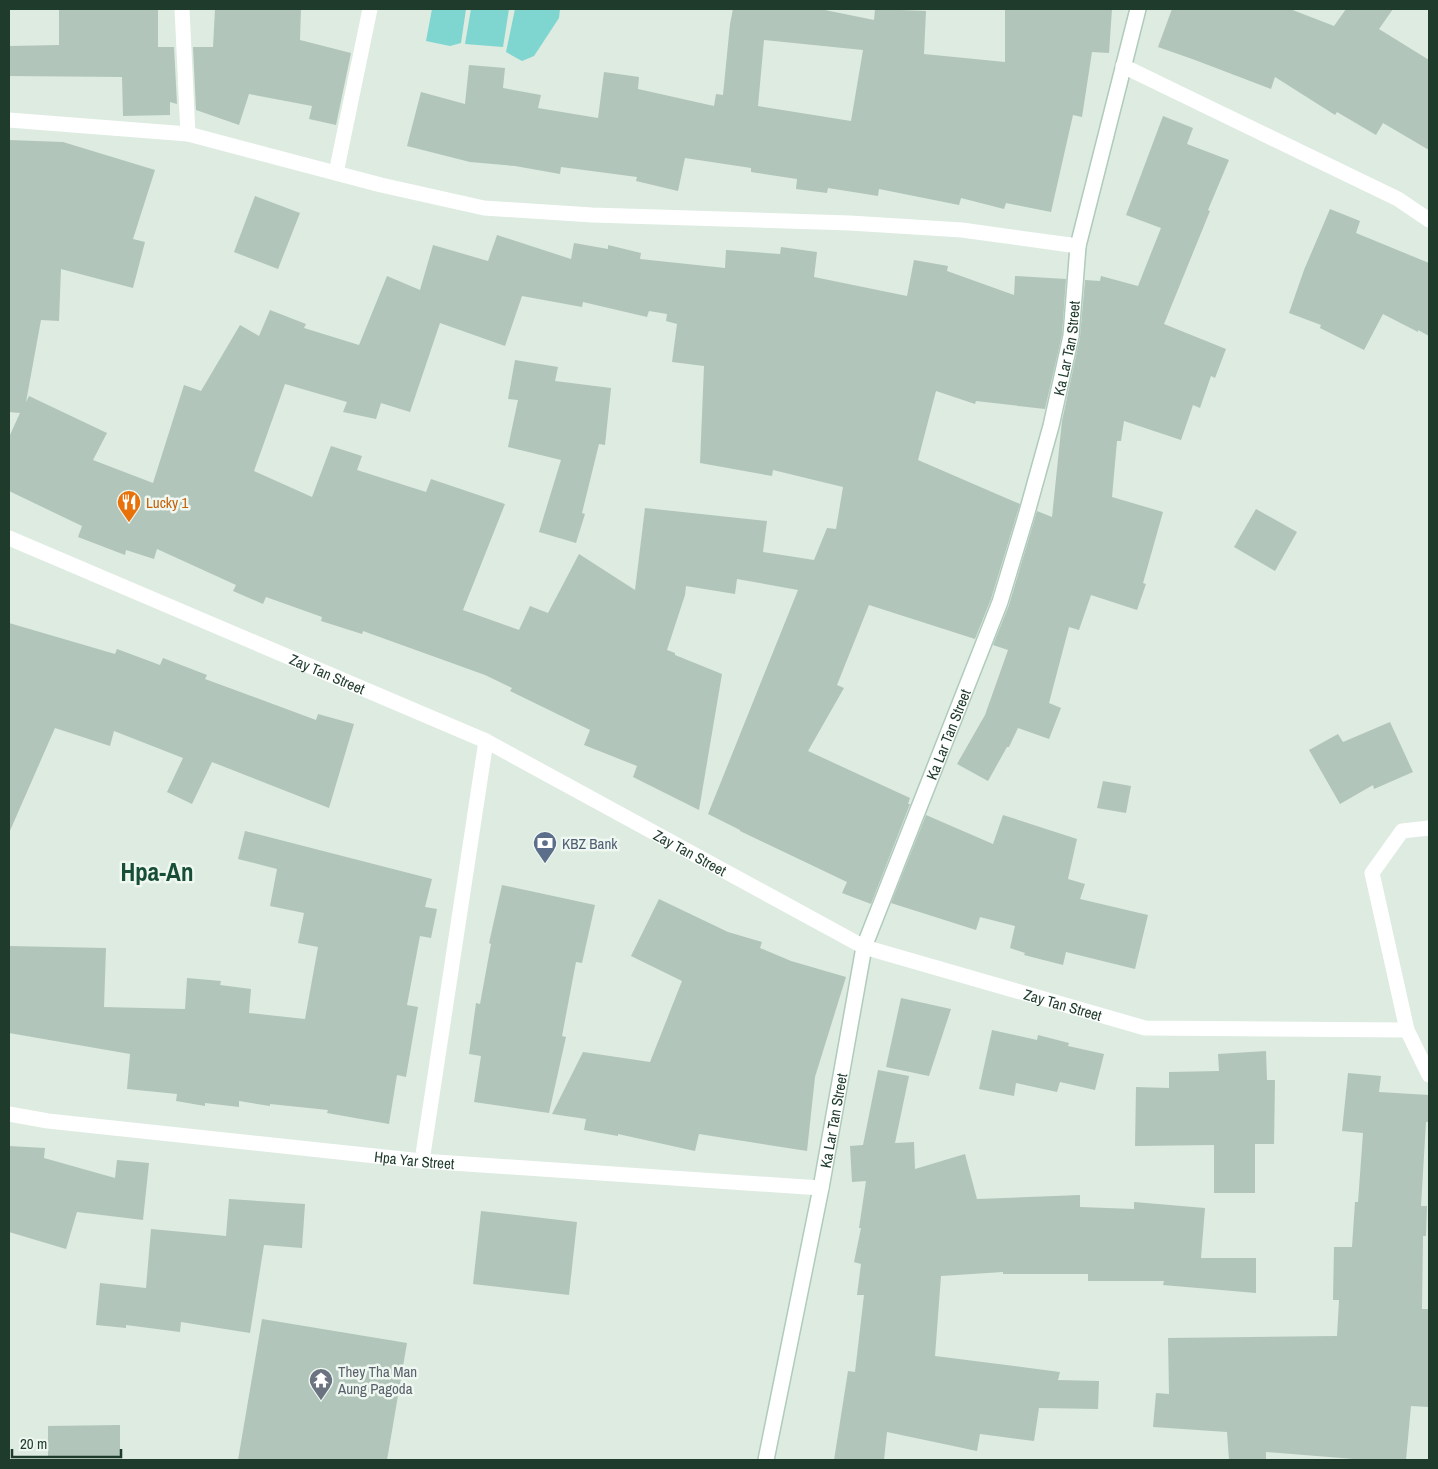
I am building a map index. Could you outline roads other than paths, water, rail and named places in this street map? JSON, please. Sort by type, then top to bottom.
[{"type":"street","points":[[182,9],[188,134]]},
{"type":"street","points":[[336,173],[370,9]]},
{"type":"street","name":"Ka Lar Tan Street","points":[[766,1460],[820,1188],[864,947],[1000,602],[1010,568],[1050,426],[1071,336],[1078,246],[1138,9]]},
{"type":"street","points":[[1123,66],[1398,199],[1429,220]]},
{"type":"street","points":[[9,120],[188,134],[336,173],[484,208],[592,215],[962,230],[1078,246]]},
{"type":"street","name":"Zay Tan Street","points":[[9,538],[486,741],[864,947],[1145,1028],[1406,1030]]},
{"type":"street","points":[[422,1161],[486,741]]},
{"type":"street","points":[[1429,828],[1402,831],[1372,873],[1406,1030],[1429,1075]]},
{"type":"street","name":"Hpa Yar Street","points":[[9,1114],[58,1122],[422,1161],[820,1188]]},
{"type":"water","points":[[432,9],[466,9],[461,43],[450,46],[426,41]]},
{"type":"water","points":[[471,9],[509,9],[503,47],[465,44]]},
{"type":"water","points":[[515,9],[560,9],[559,18],[534,56],[522,61],[506,52]]},
{"type":"place","name":"Lucky 1","points":[[129,523]]},
{"type":"place","name":"KBZ Bank","points":[[545,864]]},
{"type":"place","name":"They Tha Man Aung Pagoda","points":[[321,1401]]},
{"type":"district","name":"Hpa-An","points":[[157,872]]}]
